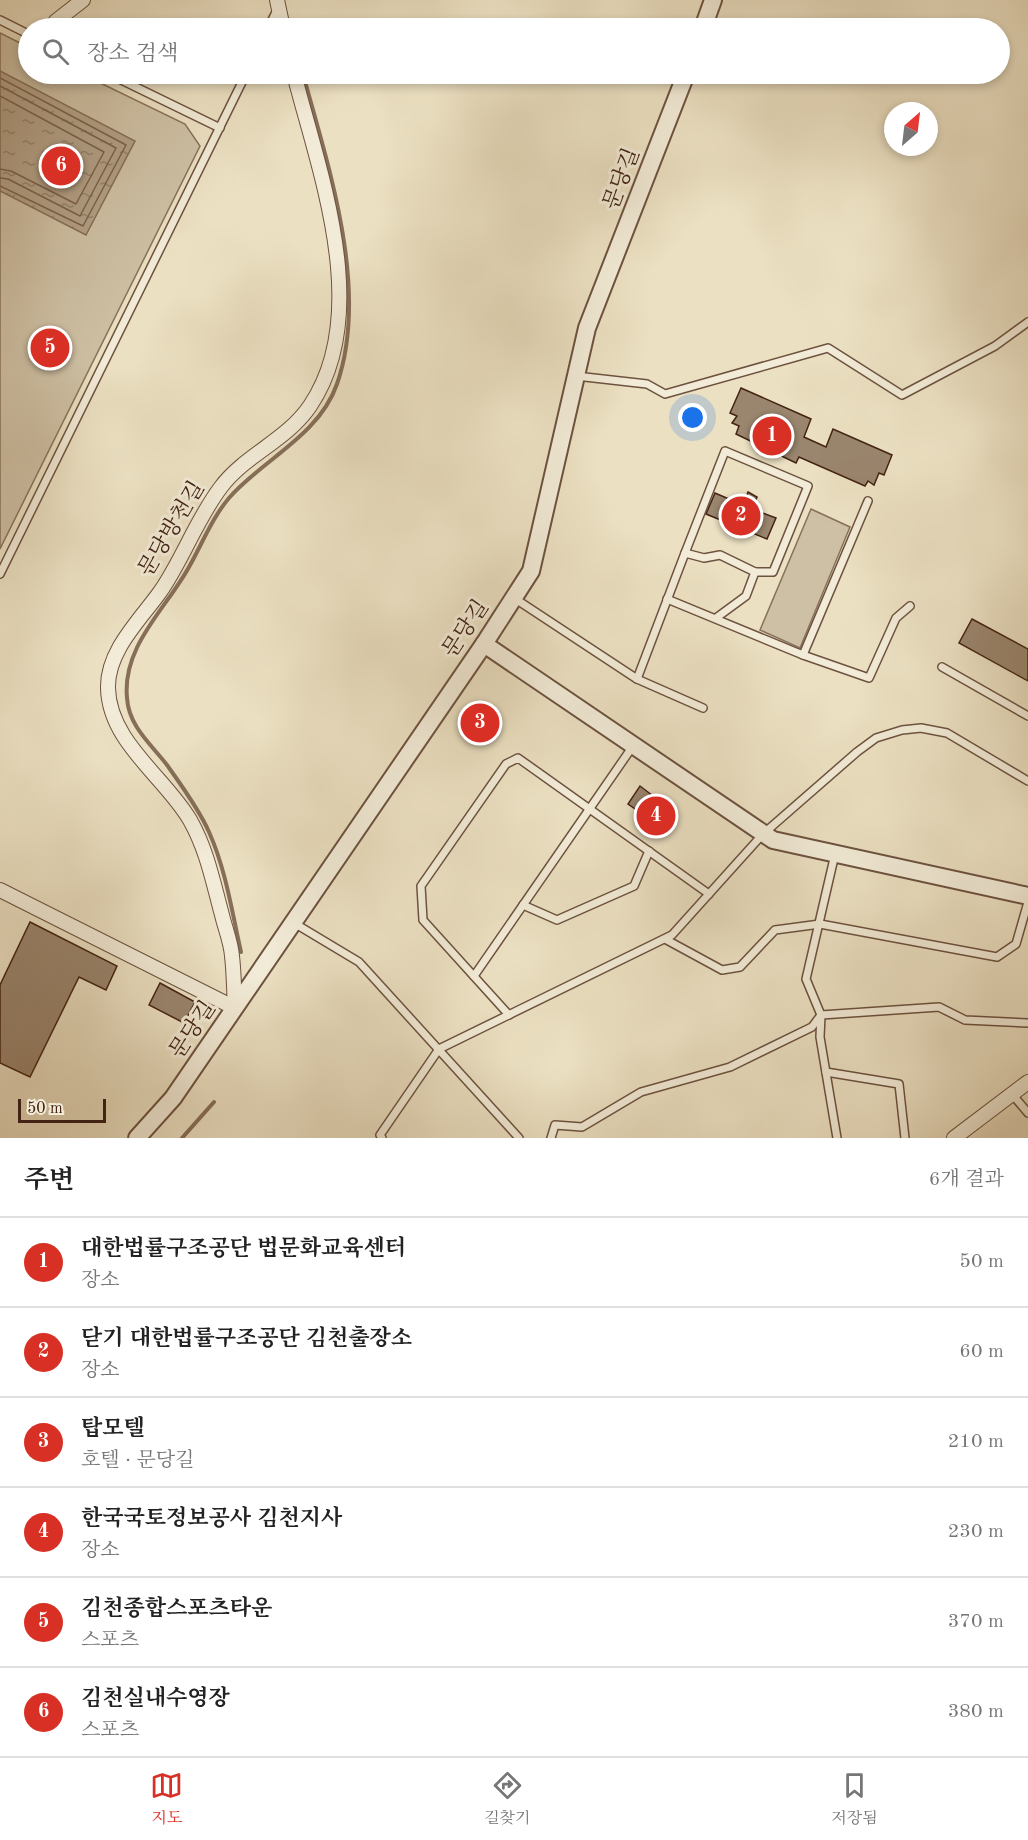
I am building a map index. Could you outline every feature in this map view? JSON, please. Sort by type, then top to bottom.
[{"type":"street","points":[[60,18],[83,0]]},
{"type":"street","points":[[707,18],[713,0]]},
{"type":"street","name":"문당방천길","points":[[235,1008],[232,954],[204,846],[168,787],[137,754],[116,723],[108,689],[111,666],[122,644],[162,590],[221,488],[234,472],[295,424],[320,388],[331,362],[339,318],[335,239],[296,84]]},
{"type":"street","name":"문당길","points":[[137,1138],[173,1098],[484,644],[531,571],[538,549],[587,328],[682,84]]},
{"type":"street","points":[[484,644],[773,840],[1028,896]]},
{"type":"street","points":[[0,890],[235,1008]]},
{"type":"street","points":[[954,1138],[1028,1082]]},
{"type":"lane","points":[[0,20],[18,29]]},
{"type":"lane","points":[[129,84],[219,128]]},
{"type":"lane","points":[[0,574],[241,84]]},
{"type":"lane","points":[[576,376],[647,384],[664,394],[828,348],[902,395],[995,346],[1028,322]]},
{"type":"lane","points":[[637,679],[667,599],[685,553],[725,451],[808,486],[773,572],[755,572],[720,555],[704,558],[685,553]]},
{"type":"lane","points":[[803,655],[867,501]]},
{"type":"lane","points":[[716,618],[746,596],[755,572]]},
{"type":"lane","points":[[514,598],[637,679],[703,708]]},
{"type":"lane","points":[[667,599],[803,655],[869,678],[896,618],[910,606]]},
{"type":"lane","points":[[942,667],[1028,716]]},
{"type":"lane","points":[[382,1138],[380,1135],[438,1049],[672,935],[764,834],[876,738],[902,730],[921,728],[947,733],[1028,781]]},
{"type":"lane","points":[[474,976],[633,746]]},
{"type":"lane","points":[[509,1015],[423,920],[421,886],[506,764],[518,758],[709,894]]},
{"type":"lane","points":[[523,905],[557,920],[634,886],[649,851]]},
{"type":"lane","points":[[835,854],[806,979],[821,1015],[820,1037],[837,1138]]},
{"type":"lane","points":[[665,939],[723,970],[740,967],[775,930],[820,924],[997,957],[1016,944],[1028,902]]},
{"type":"lane","points":[[294,923],[359,962],[519,1138]]},
{"type":"lane","points":[[551,1138],[555,1125],[582,1126],[641,1092],[730,1067],[812,1027],[821,1015],[939,1007],[965,1020],[1028,1023]]},
{"type":"lane","points":[[826,1072],[899,1084],[905,1138]]},
{"type":"lane","points":[[1012,1094],[1028,1113]]},
{"type":"shaded area","points":[[0,33],[18,42],[18,84],[103,84],[185,124],[200,146],[0,549]]},
{"type":"shaded area","points":[[811,509],[850,527],[800,648],[760,630]]},
{"type":"water","points":[[0,71],[18,80],[18,84],[25,84],[135,141],[86,235],[0,191]]},
{"type":"building","points":[[741,388],[811,419],[804,437],[826,447],[833,429],[892,455],[884,475],[879,473],[874,485],[868,481],[865,486],[799,457],[796,463],[736,434],[739,426],[732,423],[737,416],[730,413]]},
{"type":"building","points":[[748,492],[757,497],[752,509],[776,518],[767,539],[706,514],[715,493],[743,505]]},
{"type":"building","points":[[972,619],[1028,649],[1028,681],[959,643]]},
{"type":"building","points":[[640,786],[670,809],[660,826],[628,804]]},
{"type":"building","points":[[30,922],[117,966],[106,990],[79,977],[30,1077],[0,1063],[0,985]]},
{"type":"building","points":[[160,983],[195,1002],[184,1023],[149,1005]]},
{"type":"waterway","points":[[241,952],[215,846],[184,789],[136,726],[127,698],[127,679],[138,645],[180,583],[223,506],[242,484],[304,433],[329,402],[337,384],[346,347],[349,308],[347,268],[342,228],[333,187],[306,84]]},
{"type":"waterway","points":[[182,1138],[214,1102]]},
{"type":"place","name":"김천실내수영장","points":[[61,166]]},
{"type":"place","name":"김천종합스포츠타운","points":[[50,348]]},
{"type":"place","name":"대한법률구조공단 법문화교육센터","points":[[772,436]]},
{"type":"place","name":"닫기 대한법률구조공단 김천출장소","points":[[741,516]]},
{"type":"place","name":"탑모텔","points":[[480,723]]},
{"type":"place","name":"한국국토정보공사 김천지사","points":[[656,816]]}]
